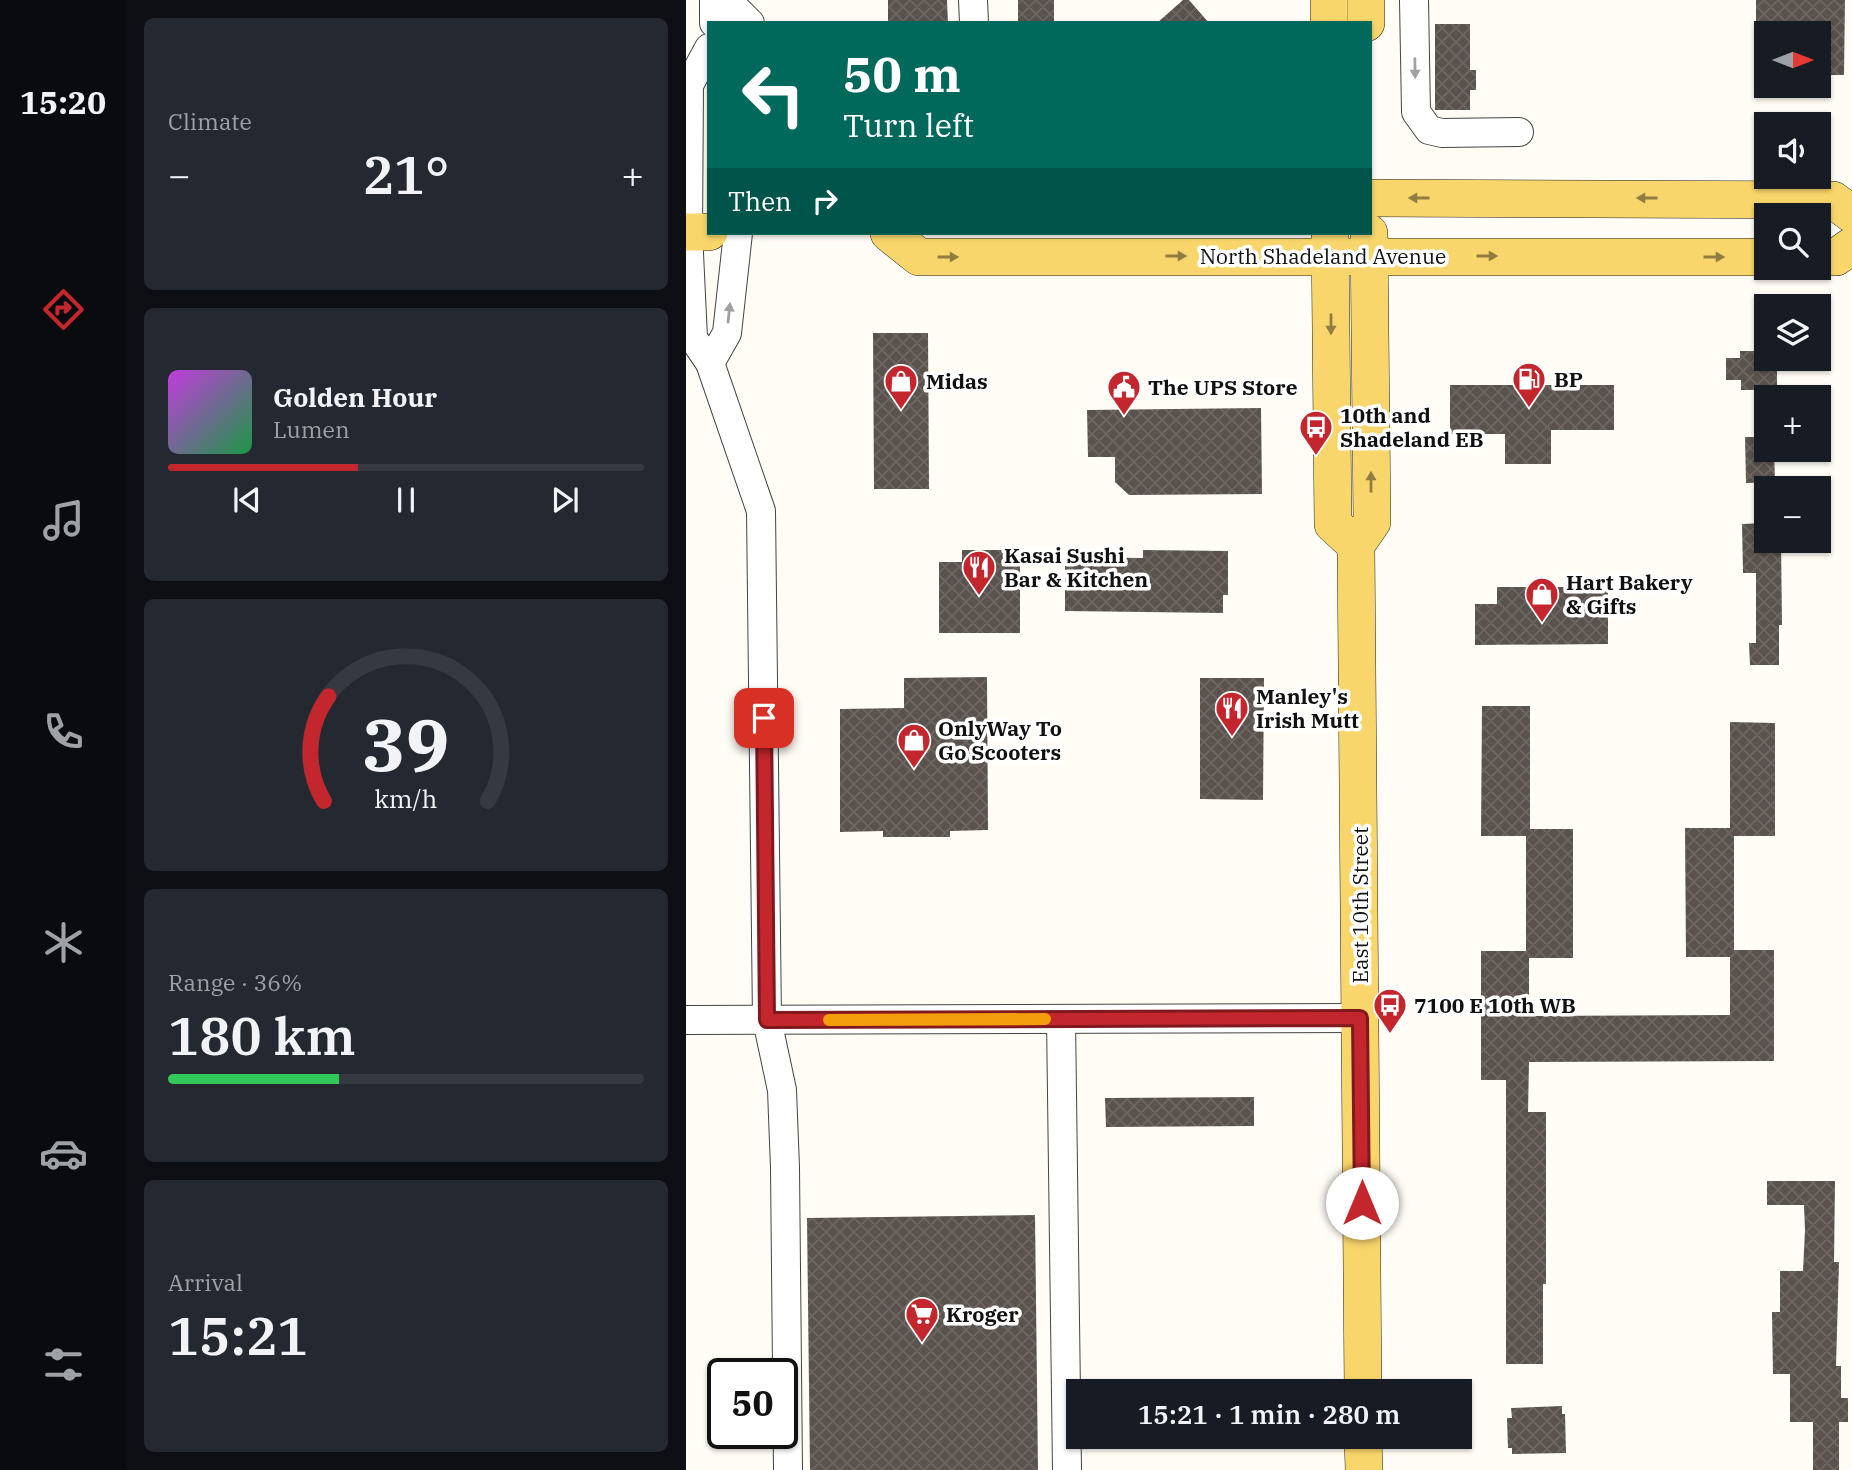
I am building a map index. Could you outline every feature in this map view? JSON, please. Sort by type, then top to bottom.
[{"type":"main road","points":[[1329,0],[1329,21]]},
{"type":"main road","points":[[1366,0],[1366,21]]},
{"type":"main road","points":[[1372,198],[1833,200],[1852,214]]},
{"type":"main road","name":"North Shadeland Avenue","points":[[892,235],[919,257],[1331,244],[1754,257]]},
{"type":"main road","points":[[1331,244],[1333,524],[1356,545]]},
{"type":"main road","name":"East 10th Street","points":[[1363,1379],[1356,545],[1372,522],[1369,244]]},
{"type":"main road","points":[[1831,257],[1836,257],[1852,246]]},
{"type":"main road","points":[[1363,1449],[1364,1470]]},
{"type":"lane","points":[[714,0],[714,21]]},
{"type":"lane","points":[[727,0],[748,21]]},
{"type":"lane","points":[[973,0],[974,21]]},
{"type":"lane","points":[[1414,0],[1416,112],[1429,130],[1442,133],[1519,132]]},
{"type":"lane","points":[[707,52],[689,85],[694,232],[693,338],[710,363],[761,511],[767,1020],[782,1090],[788,1470]]},
{"type":"lane","points":[[710,363],[727,333],[738,235]]},
{"type":"lane","points":[[686,1020],[1360,1018]]},
{"type":"lane","points":[[1061,1019],[1067,1470]]},
{"type":"building","points":[[888,0],[947,0],[948,21],[888,21]]},
{"type":"building","points":[[1018,0],[1054,0],[1054,21],[1018,21]]},
{"type":"building","points":[[1183,0],[1189,0],[1207,21],[1159,21]]},
{"type":"building","points":[[1756,0],[1845,0],[1844,75],[1831,75],[1831,21],[1756,21]]},
{"type":"building","points":[[1435,24],[1470,24],[1470,70],[1476,70],[1476,90],[1470,90],[1470,110],[1435,110]]},
{"type":"building","name":"Midas","points":[[873,333],[928,333],[929,489],[874,489]]},
{"type":"building","points":[[1740,351],[1754,351],[1754,371],[1777,371],[1777,385],[1754,385],[1754,390],[1741,390],[1741,380],[1726,380],[1726,358],[1740,358]]},
{"type":"building","points":[[1450,385],[1614,385],[1614,430],[1551,430],[1551,464],[1505,464],[1505,434],[1450,434]]},
{"type":"building","points":[[1261,408],[1262,494],[1129,495],[1115,482],[1115,457],[1088,457],[1087,410]]},
{"type":"building","points":[[1745,437],[1754,437],[1754,462],[1774,462],[1775,476],[1754,476],[1754,483],[1746,483]]},
{"type":"building","points":[[1742,524],[1754,524],[1754,553],[1781,553],[1782,625],[1779,625],[1779,665],[1750,665],[1749,643],[1756,643],[1756,573],[1743,573]]},
{"type":"building","name":"Kasai Sushi Bar & Kitchen","points":[[962,550],[1020,550],[1020,633],[939,633],[939,562],[962,562]]},
{"type":"building","points":[[1143,550],[1228,551],[1228,595],[1223,595],[1223,613],[1065,611],[1065,557],[1143,558]]},
{"type":"building","name":"Hart Bakery & Gifts","points":[[1497,587],[1608,587],[1608,644],[1475,645],[1475,604],[1497,604]]},
{"type":"building","name":"OnlyWay To Go Scooters","points":[[987,677],[988,830],[950,831],[950,837],[883,837],[883,831],[840,832],[840,709],[904,708],[904,678]]},
{"type":"building","name":"Manley's Irish Mutt","points":[[1200,678],[1264,678],[1263,800],[1200,799]]},
{"type":"building","points":[[1482,706],[1530,706],[1530,829],[1573,829],[1573,958],[1529,958],[1529,1016],[1730,1015],[1730,957],[1686,957],[1685,828],[1730,828],[1730,722],[1775,723],[1775,836],[1734,836],[1734,950],[1774,950],[1774,1061],[1529,1062],[1528,1112],[1546,1112],[1543,1364],[1506,1364],[1506,1080],[1481,1080],[1481,951],[1526,951],[1526,836],[1481,836]]},
{"type":"building","points":[[1254,1097],[1254,1126],[1106,1127],[1105,1098]]},
{"type":"building","points":[[1767,1181],[1835,1181],[1834,1262],[1839,1262],[1836,1366],[1841,1366],[1841,1398],[1848,1398],[1848,1422],[1839,1422],[1839,1470],[1813,1470],[1813,1422],[1790,1422],[1790,1374],[1773,1374],[1772,1312],[1780,1312],[1780,1271],[1803,1271],[1805,1230],[1804,1205],[1767,1205]]},
{"type":"building","name":"Kroger","points":[[1035,1215],[1038,1470],[810,1470],[807,1218]]},
{"type":"building","points":[[1562,1406],[1562,1414],[1565,1414],[1566,1453],[1512,1454],[1512,1448],[1508,1448],[1507,1418],[1512,1418],[1511,1408]]},
{"type":"slow traffic","points":[[829,1020],[1045,1019]]},
{"type":"place","name":"BP","points":[[1529,409]]},
{"type":"place","name":"Midas","points":[[901,411]]},
{"type":"place","name":"The UPS Store","points":[[1124,417]]},
{"type":"place","name":"10th and Shadeland EB","points":[[1316,457]]},
{"type":"place","name":"Kasai Sushi Bar & Kitchen","points":[[979,597]]},
{"type":"place","name":"Hart Bakery & Gifts","points":[[1542,624]]},
{"type":"place","name":"Manley's Irish Mutt","points":[[1232,738]]},
{"type":"place","name":"OnlyWay To Go Scooters","points":[[914,770]]},
{"type":"place","name":"7100 E 10th WB","points":[[1390,1035]]},
{"type":"place","name":"Kroger","points":[[922,1344]]},
{"type":"route","points":[[764,718],[767,1020],[1360,1018],[1362,1203]]}]
